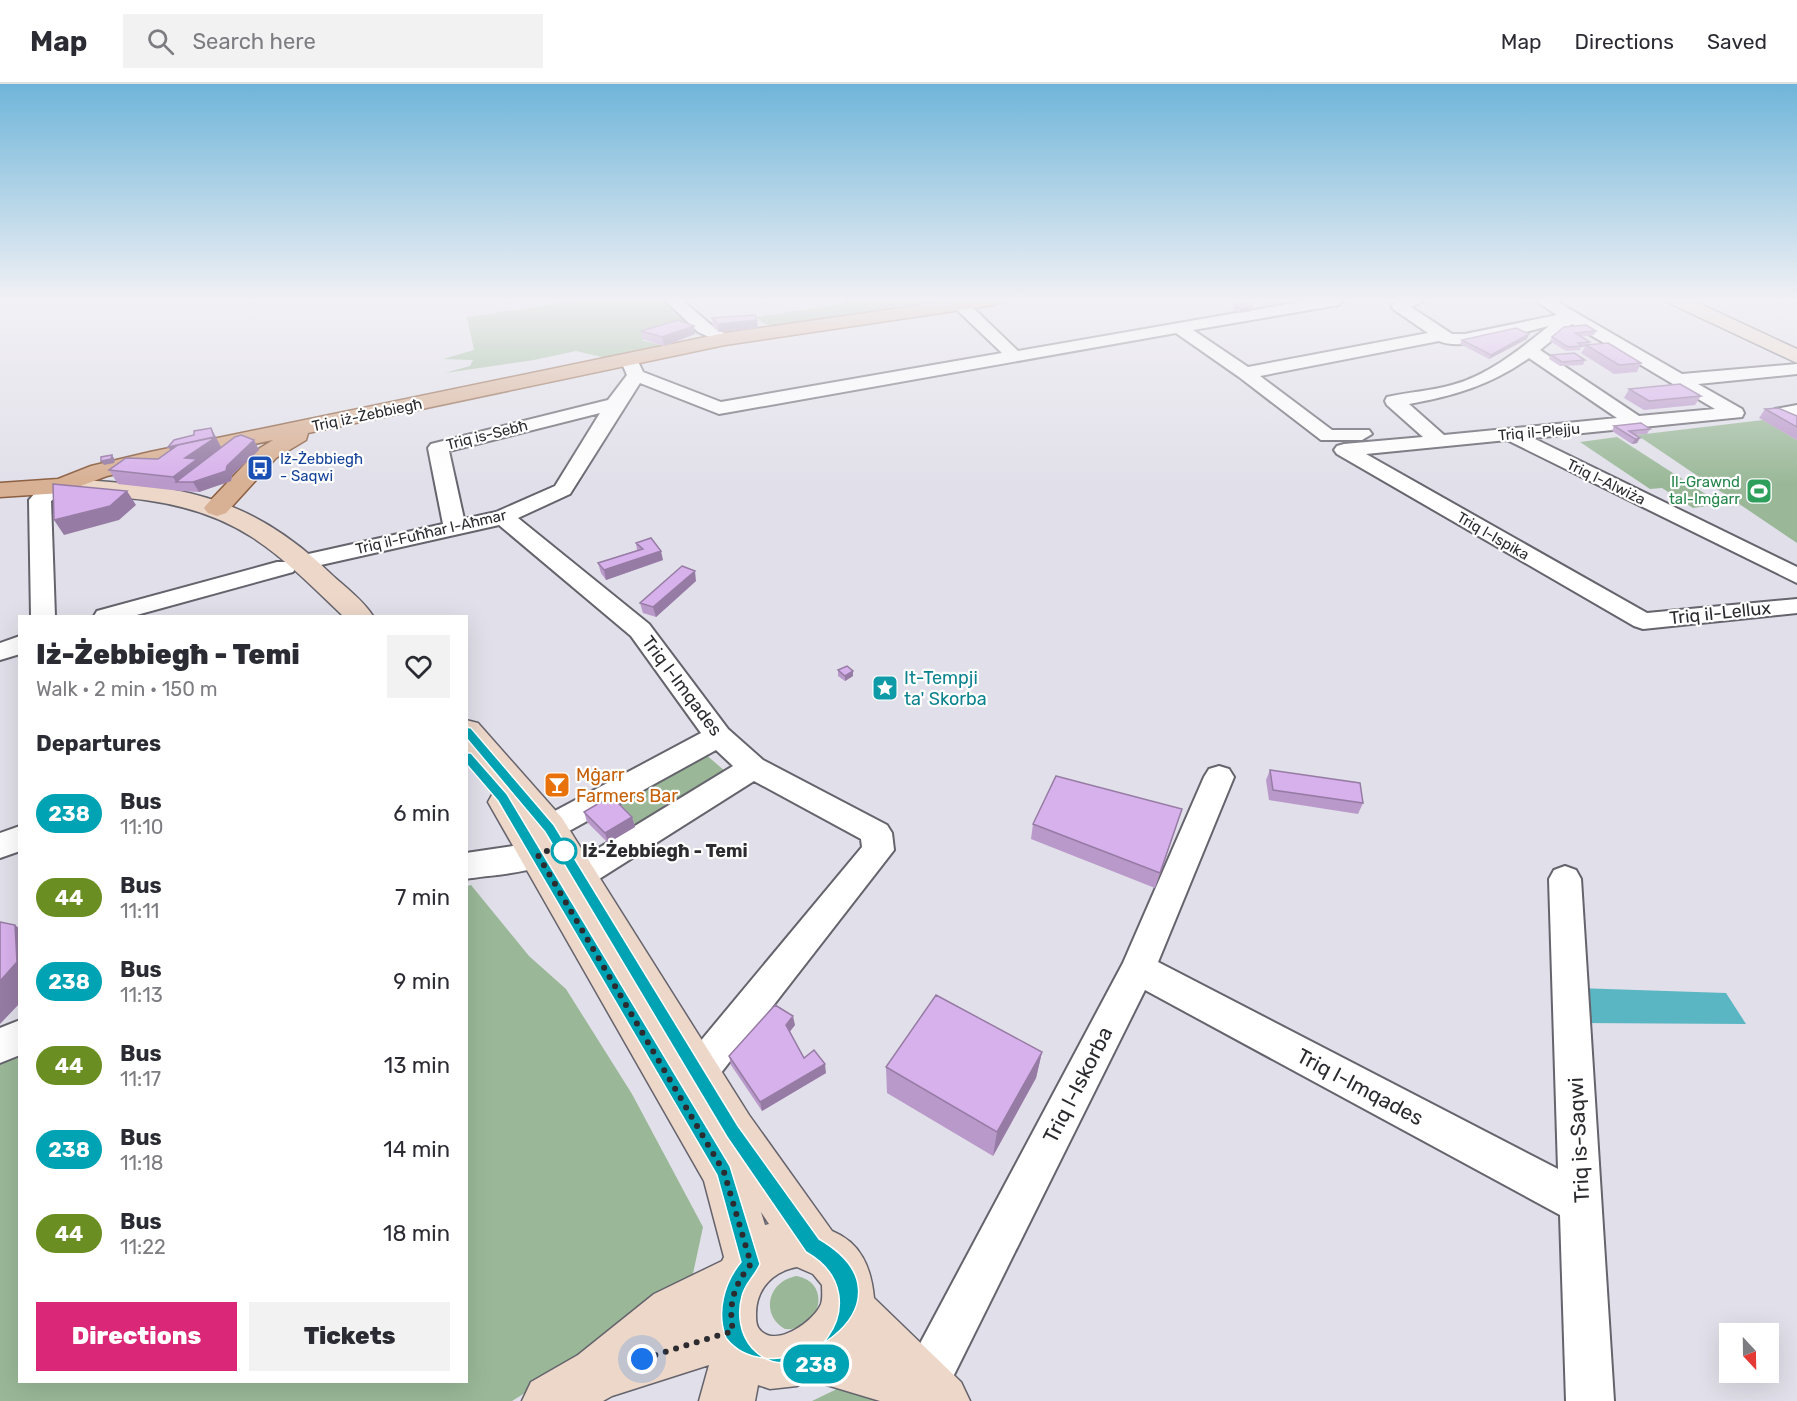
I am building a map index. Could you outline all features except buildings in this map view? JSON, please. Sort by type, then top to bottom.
[{"type":"main road","name":"Triq iż-Żebbiegħ","points":[[56,489],[99,471],[334,422],[633,367],[651,361]]},
{"type":"main road","points":[[217,508],[268,453],[293,438],[334,422]]},
{"type":"main road","points":[[244,440],[267,443],[268,453]]},
{"type":"main road","points":[[0,490],[56,489],[153,494],[217,508],[274,538],[294,565],[338,615]]},
{"type":"main road","points":[[0,496],[56,489],[172,503],[205,514],[294,565],[358,615]]},
{"type":"main road","points":[[468,734],[556,851],[733,1131],[813,1246]]},
{"type":"main road","points":[[468,758],[556,851],[724,1172],[744,1272],[730,1314],[736,1340],[727,1401]]},
{"type":"main road","points":[[550,1401],[597,1374],[672,1312],[744,1272],[767,1250],[782,1244],[798,1242],[813,1246],[829,1255],[841,1270],[848,1288],[849,1310],[845,1328],[836,1345],[800,1377]]},
{"type":"main road","points":[[849,1310],[933,1393]]},
{"type":"main road","points":[[597,1374],[736,1340]]},
{"type":"main road","points":[[736,1340],[752,1362],[766,1371],[933,1393]]},
{"type":"street","points":[[633,367],[719,408],[989,361]]},
{"type":"street","points":[[1228,361],[1328,436],[1362,434]]},
{"type":"street","points":[[1245,373],[1305,361]]},
{"type":"street","points":[[1440,441],[1394,401],[1467,386],[1509,361]]},
{"type":"street","points":[[1546,361],[1636,423]]},
{"type":"street","points":[[1647,361],[1678,380],[1797,369]]},
{"type":"street","name":"Triq il-Fuħħar l-Aħmar","points":[[110,615],[294,565],[503,517],[563,490],[615,404],[633,367]]},
{"type":"street","name":"Triq il-Plejju","points":[[1344,450],[1735,413],[1678,380]]},
{"type":"street","name":"Triq is-Sebħ","points":[[455,527],[438,448],[615,404]]},
{"type":"street","name":"Triq l-Alwiża","points":[[1511,435],[1797,576]]},
{"type":"street","name":"Triq l-Ispika","points":[[1344,450],[1643,621]]},
{"type":"street","points":[[43,615],[40,500],[56,489]]},
{"type":"street","name":"Triq l-Imqades","points":[[503,517],[640,630],[718,736],[753,767],[876,833],[878,850],[697,1074]]},
{"type":"street","name":"Triq il-Lellux","points":[[1643,621],[1797,606]]},
{"type":"street","points":[[0,652],[18,645]]},
{"type":"street","points":[[556,851],[718,736]]},
{"type":"street","points":[[468,866],[556,851],[753,767]]},
{"type":"street","name":"Triq l-Iskorba","points":[[933,1393],[1138,969],[1219,777]]},
{"type":"street","points":[[0,846],[18,839]]},
{"type":"street","name":"Triq is-Saqwi","points":[[1565,879],[1590,1401]]},
{"type":"street","name":"Triq l-Imqades","points":[[1138,969],[1582,1204]]},
{"type":"street","points":[[0,1046],[18,1038]]},
{"type":"green space","points":[[472,361],[524,361],[445,373],[470,366]]},
{"type":"green space","name":"Il-Grawnd tal-Imġarr","points":[[1763,420],[1797,440],[1797,543],[1637,435]]},
{"type":"green space","points":[[1617,437],[1721,504],[1693,508],[1662,488],[1650,489],[1580,442]]},
{"type":"green space","points":[[704,753],[726,772],[636,825],[616,805]]},
{"type":"green space","points":[[471,885],[529,956],[566,989],[632,1094],[703,1227],[691,1283],[602,1345],[512,1401],[0,1401],[0,1063],[18,1053],[18,1383],[468,1383],[468,886]]},
{"type":"green space","points":[[797,1276],[808,1280],[815,1288],[818,1306],[807,1323],[797,1328],[785,1329],[772,1315],[771,1298],[780,1284]]},
{"type":"green space","points":[[839,1388],[873,1396],[879,1401],[812,1401]]},
{"type":"water","points":[[1577,988],[1726,993],[1746,1024],[1579,1023]]},
{"type":"bus line","name":"238","points":[[468,733],[549,828],[733,1131],[813,1246],[829,1255],[841,1270],[848,1288],[849,1310],[845,1328],[836,1345],[824,1359],[813,1366],[801,1372],[784,1374],[766,1371],[752,1362],[740,1349],[730,1314],[732,1296],[738,1280],[751,1264],[724,1172],[503,797],[468,758]]},
{"type":"place","name":"Iż-Żebbiegħ - Saqwi","points":[[260,468]]},
{"type":"place","name":"Il-Grawnd tal-Imġarr","points":[[1759,491]]},
{"type":"place","name":"It-Tempji ta' Skorba","points":[[885,688]]},
{"type":"place","name":"Mġarr Farmers Bar","points":[[557,785]]},
{"type":"place","name":"Iż-Żebbiegħ - Temi","points":[[564,851]]},
{"type":"route","points":[[564,851],[560,845],[538,855],[724,1172],[751,1264],[738,1280],[732,1296],[730,1314],[733,1331],[642,1359]]}]
